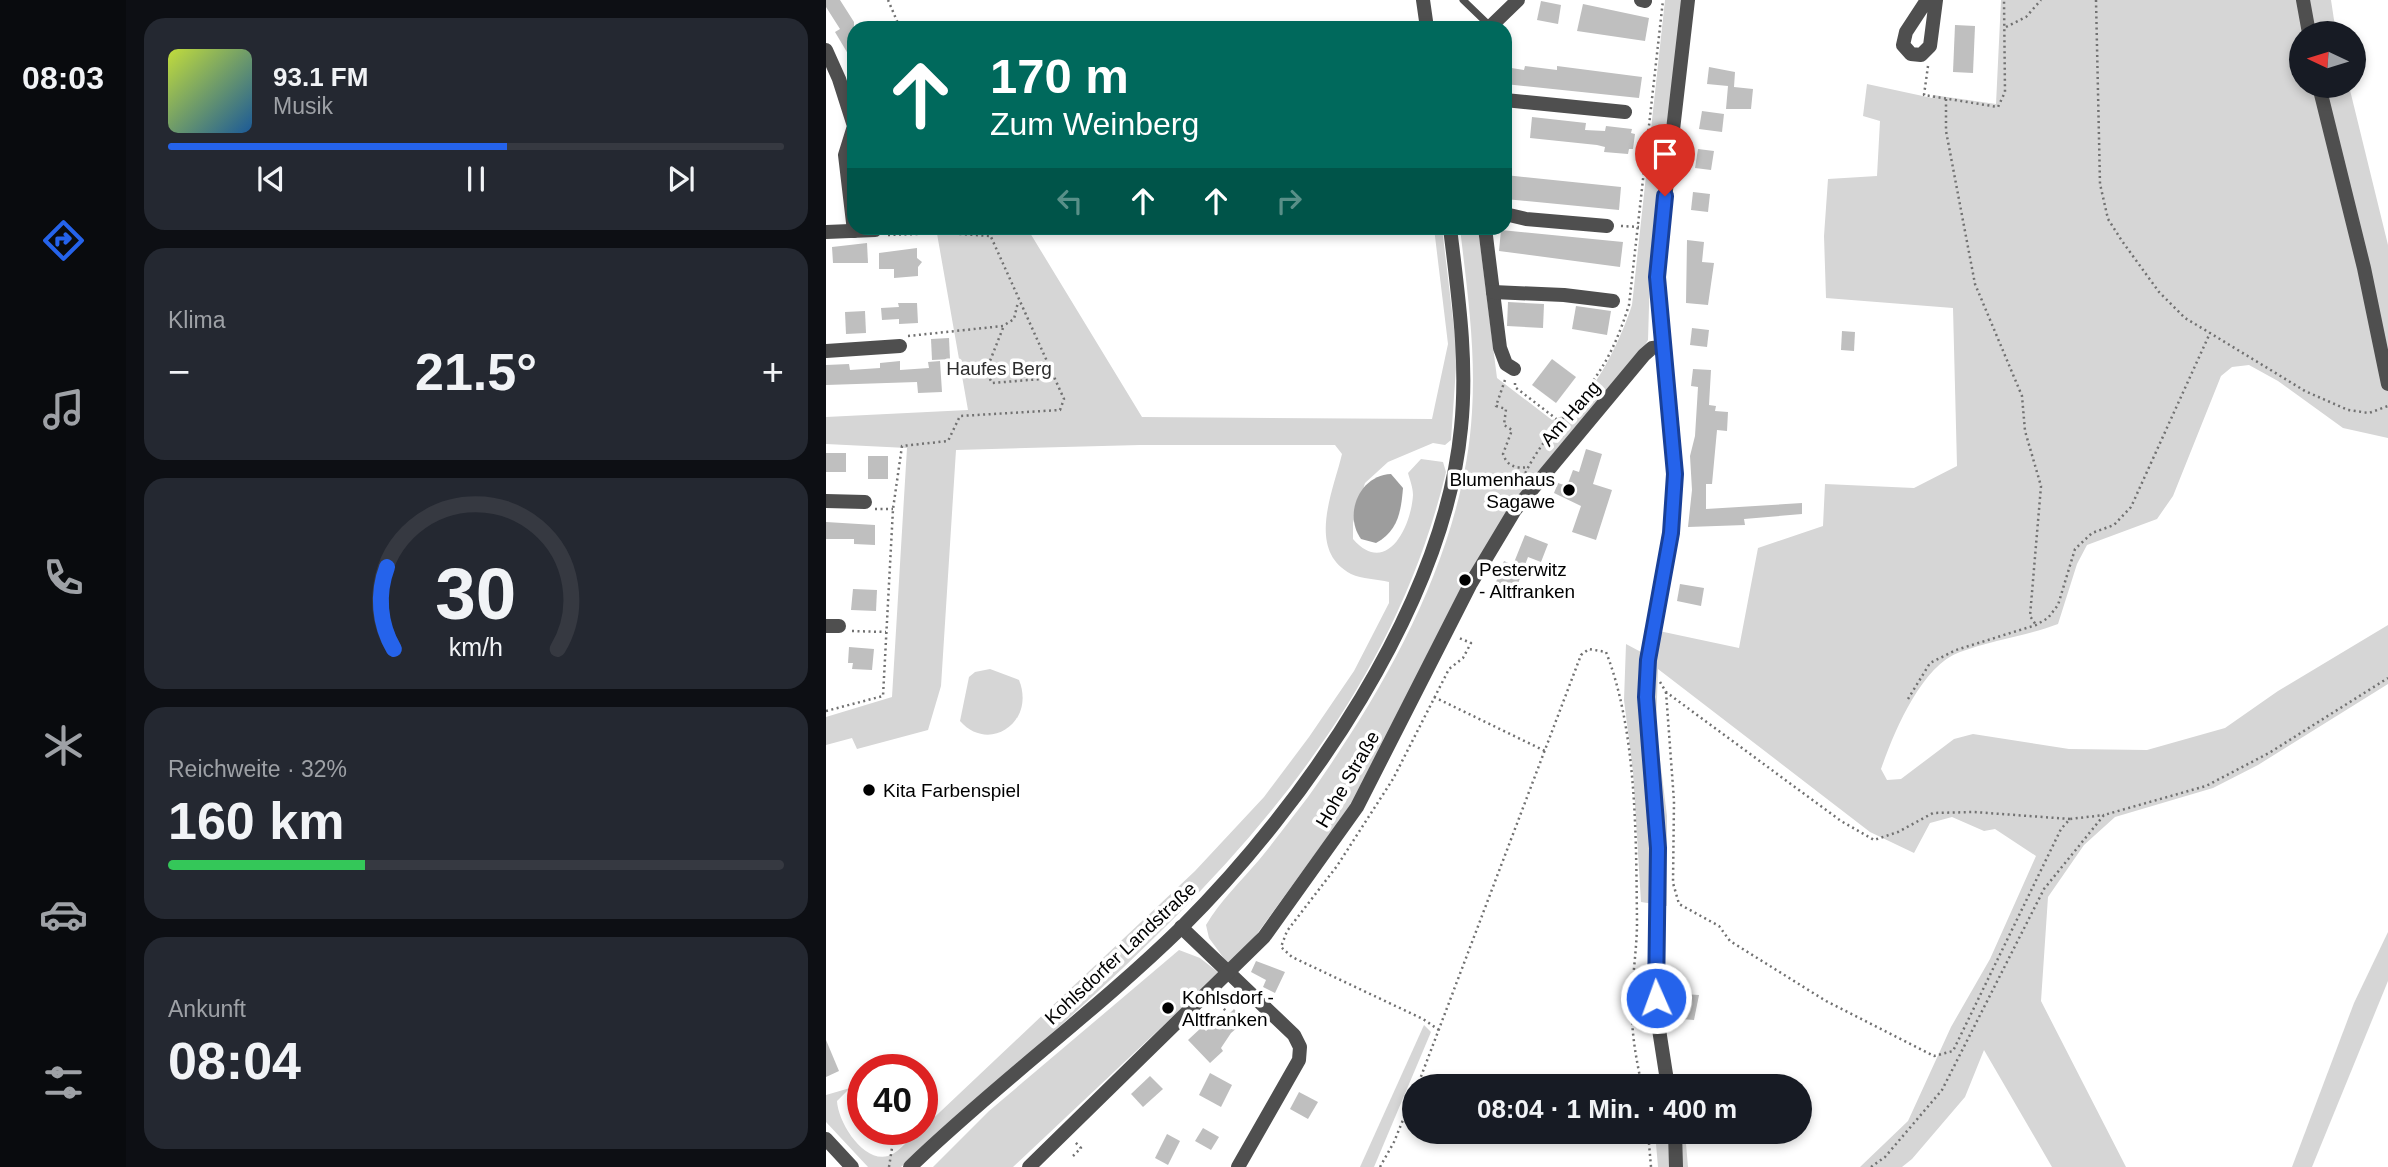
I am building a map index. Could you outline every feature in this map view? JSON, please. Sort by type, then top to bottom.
[{"type":"street","points":[[1423,0],[1426,21]]},
{"type":"street","points":[[1495,21],[1518,0]]},
{"type":"street","points":[[1666,1074],[1658,1023],[1655,973],[1658,848],[1647,724],[1648,660],[1668,555],[1675,474],[1657,277],[1688,0]]},
{"type":"street","points":[[1927,0],[1906,32],[1903,45],[1911,54],[1921,55],[1930,46],[1936,0]]},
{"type":"street","points":[[2303,0],[2307,21]]},
{"type":"street","points":[[826,50],[847,104]]},
{"type":"street","points":[[2322,98],[2364,268],[2388,384]]},
{"type":"street","points":[[1512,101],[1625,111]]},
{"type":"street","points":[[847,149],[847,172]]},
{"type":"street","points":[[1512,216],[1607,226]]},
{"type":"street","points":[[826,232],[847,231]]},
{"type":"street","name":"Kohlsdorfer Landstraße","points":[[910,1167],[1181,927],[1238,866],[1289,803],[1341,729],[1386,653],[1424,573],[1448,499],[1461,429],[1464,350],[1451,235]]},
{"type":"street","points":[[1486,235],[1500,348],[1506,364],[1514,369]]},
{"type":"street","points":[[1493,292],[1564,295],[1613,301]]},
{"type":"street","points":[[826,351],[900,346]]},
{"type":"street","name":"Am Hang","points":[[1470,584],[1516,510],[1550,466],[1644,355],[1651,348],[1662,347]]},
{"type":"street","points":[[826,501],[864,502]]},
{"type":"street","name":"Hohe Straße","points":[[1029,1167],[1264,937],[1357,807],[1470,584]]},
{"type":"street","points":[[1181,927],[1294,1035],[1300,1047],[1299,1060],[1238,1167]]},
{"type":"street","points":[[826,1139],[852,1167]]},
{"type":"street","points":[[1675,1144],[1676,1167]]},
{"type":"lane","points":[[1463,0],[1483,21]]},
{"type":"path","points":[[888,0],[897,21]]},
{"type":"path","points":[[1514,369],[1495,402],[1496,406],[1506,409],[1504,425],[1512,430],[1503,454],[1508,463],[1518,468],[1528,467],[1597,375],[1619,337],[1629,305],[1663,0]]},
{"type":"path","points":[[1927,74],[1924,95],[1998,107],[2003,102],[2006,27],[2004,0]]},
{"type":"path","points":[[2006,27],[2026,17],[2041,0]]},
{"type":"path","points":[[2096,0],[2100,184],[2108,219],[2159,292],[2185,318],[2305,391],[2348,410],[2369,413],[2388,406]]},
{"type":"path","points":[[1946,99],[1947,131],[1975,284],[2022,396],[2025,431],[2041,485],[2030,616],[2036,625]]},
{"type":"path","points":[[1607,226],[1639,227]]},
{"type":"path","points":[[826,711],[883,696],[893,509],[902,446],[948,441],[961,416],[1060,410],[1064,399],[991,236],[976,235]]},
{"type":"path","points":[[900,346],[905,337],[1003,326],[1014,318],[1018,301]]},
{"type":"path","points":[[1003,326],[986,371],[992,383],[1054,378]]},
{"type":"path","points":[[1908,699],[1930,663],[1956,650],[2036,625],[2048,618],[2057,605],[2075,549],[2092,533],[2114,525],[2131,508],[2210,334]]},
{"type":"path","points":[[1522,392],[1560,422]]},
{"type":"path","points":[[833,626],[848,631],[886,632]]},
{"type":"path","points":[[1439,1030],[1423,1019],[1292,957],[1281,947],[1287,931],[1337,866],[1393,779],[1449,669],[1463,658],[1471,643],[1464,639]]},
{"type":"path","points":[[1422,1074],[1581,655],[1589,649],[1606,652],[1617,681],[1630,776],[1637,922],[1632,1012],[1639,1074]]},
{"type":"path","points":[[1657,676],[1667,692],[1841,821],[1874,840],[1898,832],[1933,813],[1974,812],[2070,819],[2104,815],[2206,786],[2269,753],[2388,678]]},
{"type":"path","points":[[1667,692],[1674,801],[1673,883],[1679,904],[1719,926],[1730,941],[1826,1001],[1934,1056],[1953,1051],[2061,829],[2070,819]]},
{"type":"path","points":[[1434,698],[1545,751]]},
{"type":"path","points":[[1871,1167],[1885,1157],[1942,1090],[2044,889],[2104,815]]},
{"type":"path","points":[[1214,998],[1227,1012]]},
{"type":"path","points":[[1380,1167],[1402,1122]]},
{"type":"path","points":[[1070,1137],[1081,1148],[1073,1156]]},
{"type":"path","points":[[1649,1144],[1651,1167]]},
{"type":"path","points":[[888,1167],[892,1148]]},
{"type":"green space","points":[[1665,0],[1683,0],[1650,273],[1648,340],[1635,362],[1545,466],[1352,803],[1254,938],[1228,964],[1209,938],[1206,925],[1224,899],[1259,860],[1308,797],[1366,710],[1417,615],[1454,515],[1466,464],[1473,389],[1470,320],[1461,235],[1479,235],[1497,378],[1552,420],[1566,414],[1591,389],[1612,354],[1632,305]]},
{"type":"green space","points":[[2001,0],[2331,0],[2334,21],[2289,21],[2289,98],[2352,98],[2388,245],[2388,438],[2343,428],[2278,381],[2249,365],[2232,367],[2221,376],[2173,496],[2157,519],[2087,545],[2077,564],[2058,624],[1960,652],[1933,671],[1921,685],[1893,737],[1881,769],[1887,780],[1901,779],[1954,739],[1973,734],[2069,749],[2147,750],[2225,728],[2278,691],[2388,625],[2388,684],[2258,765],[2213,788],[2115,817],[2084,845],[2048,897],[2041,1001],[2126,1167],[2052,1167],[1984,1050],[1965,1097],[1912,1159],[1902,1167],[1860,1167],[1908,1121],[1951,1027],[1990,959],[2036,856],[1995,829],[1984,831],[1952,817],[1930,823],[1914,853],[1870,832],[1658,669],[1656,728],[1667,816],[1667,906],[1641,902],[1633,772],[1624,700],[1626,644],[1641,652],[1645,628],[1739,648],[1758,548],[1823,526],[1825,484],[1914,488],[1957,466],[1953,308],[1826,298],[1824,236],[1828,179],[1877,176],[1880,121],[1863,116],[1867,84],[1932,98],[1933,95],[1996,104]]},
{"type":"green space","name":"Haufes Berg","points":[[937,235],[1031,235],[1142,417],[1432,419],[1448,344],[1435,235],[1443,235],[1457,353],[1451,440],[1445,445],[1433,443],[1388,462],[1365,483],[1353,523],[1353,539],[1365,549],[1376,553],[1395,544],[1411,508],[1413,495],[1408,473],[1421,459],[1443,462],[1446,472],[1410,582],[1361,682],[1300,774],[1229,860],[1152,940],[938,1134],[938,1114],[1195,871],[1264,797],[1354,671],[1389,603],[1389,582],[1351,574],[1337,564],[1329,550],[1326,519],[1342,454],[1335,445],[1140,445],[956,450],[941,686],[928,730],[857,749],[852,738],[826,745],[826,717],[892,697],[907,448],[826,444],[826,417],[968,410]]},
{"type":"green space","points":[[990,669],[1019,680],[1023,695],[1021,709],[1007,729],[996,734],[984,734],[972,730],[960,721],[969,677],[975,672]]},
{"type":"green space","points":[[2388,932],[2388,981],[2312,1167],[2292,1167],[2354,1003]]},
{"type":"green space","points":[[1179,950],[1200,958],[1219,973],[1013,1167],[933,1167],[989,1111]]},
{"type":"green space","points":[[1424,1025],[1431,1032],[1413,1074],[1402,1074],[1402,1101],[1374,1167],[1360,1167]]},
{"type":"green space","points":[[847,1089],[837,1101],[847,1129],[847,1144],[826,1122],[826,1095]]},
{"type":"green space","points":[[1656,1144],[1686,1144],[1688,1167],[1658,1167]]},
{"type":"green space","points":[[847,1145],[859,1145],[879,1157],[893,1154],[902,1147],[926,1145],[901,1167],[868,1167]]},
{"type":"shaded area","points":[[1391,474],[1403,488],[1394,527],[1376,543],[1361,539],[1354,518],[1358,498],[1363,488],[1371,481]]},
{"type":"building","points":[[826,0],[840,0],[853,21],[847,21],[847,52],[835,32],[840,29],[826,7]]},
{"type":"building","points":[[1541,1],[1561,5],[1558,24],[1537,20]]},
{"type":"building","points":[[1583,4],[1649,18],[1645,41],[1577,31]]},
{"type":"building","points":[[1955,25],[1975,26],[1973,73],[1953,72]]},
{"type":"building","points":[[1525,66],[1557,70],[1557,66],[1642,77],[1639,98],[1512,85],[1512,68],[1524,70]]},
{"type":"building","points":[[1709,67],[1735,72],[1734,87],[1753,89],[1751,109],[1726,109],[1728,86],[1707,84]]},
{"type":"building","points":[[1702,111],[1724,114],[1722,132],[1699,129]]},
{"type":"building","points":[[1532,117],[1586,123],[1585,130],[1605,131],[1606,126],[1632,129],[1631,133],[1635,134],[1633,149],[1629,149],[1628,154],[1604,152],[1605,147],[1597,145],[1530,138]]},
{"type":"building","points":[[1698,149],[1714,151],[1711,170],[1695,168]]},
{"type":"building","points":[[1512,176],[1621,187],[1619,210],[1512,200]]},
{"type":"building","points":[[1693,192],[1710,194],[1708,212],[1691,210]]},
{"type":"building","points":[[1512,231],[1623,242],[1620,267],[1499,251],[1501,235],[1512,235]]},
{"type":"building","points":[[1687,240],[1704,242],[1702,262],[1714,263],[1708,305],[1686,303]]},
{"type":"building","points":[[867,243],[868,263],[833,263],[832,247]]},
{"type":"building","points":[[917,248],[917,258],[922,262],[918,267],[918,276],[894,278],[894,269],[879,269],[879,253]]},
{"type":"building","points":[[1508,302],[1544,304],[1543,328],[1507,326]]},
{"type":"building","points":[[898,303],[917,303],[918,323],[899,324],[899,319],[882,320],[881,308],[899,307]]},
{"type":"building","points":[[1576,306],[1611,311],[1607,335],[1572,329]]},
{"type":"building","points":[[865,311],[866,333],[846,334],[845,312]]},
{"type":"building","points":[[1692,328],[1709,330],[1707,347],[1690,345]]},
{"type":"building","points":[[1842,331],[1855,332],[1854,351],[1841,350]]},
{"type":"building","points":[[949,338],[950,359],[932,360],[931,339]]},
{"type":"building","points":[[1552,359],[1576,377],[1556,403],[1532,385]]},
{"type":"building","points":[[900,361],[900,370],[929,368],[928,362],[940,361],[942,392],[918,393],[917,382],[826,385],[826,365],[849,364],[850,370],[880,368],[880,363]]},
{"type":"building","points":[[1693,369],[1711,370],[1709,405],[1716,406],[1715,411],[1728,412],[1727,431],[1717,430],[1712,484],[1706,484],[1706,509],[1802,503],[1802,514],[1744,519],[1745,525],[1688,527],[1692,490],[1690,456],[1695,436],[1698,387],[1691,386]]},
{"type":"building","points":[[1586,449],[1602,454],[1593,484],[1612,490],[1596,540],[1572,532],[1581,506],[1554,493],[1558,483],[1567,486],[1573,470],[1579,472]]},
{"type":"building","points":[[826,453],[846,453],[846,472],[826,472]]},
{"type":"building","points":[[868,456],[888,456],[888,479],[868,479]]},
{"type":"building","points":[[826,522],[875,525],[875,545],[854,544],[854,539],[826,539]]},
{"type":"building","points":[[1525,535],[1548,544],[1541,562],[1528,557],[1513,597],[1493,590],[1504,561],[1513,565]]},
{"type":"building","points":[[1680,584],[1704,588],[1701,606],[1677,601]]},
{"type":"building","points":[[853,589],[877,590],[876,611],[851,610]]},
{"type":"building","points":[[849,647],[874,649],[872,670],[852,669],[853,663],[848,663]]},
{"type":"building","points":[[1256,961],[1285,972],[1275,993],[1263,987],[1266,980],[1251,972]]},
{"type":"building","points":[[1683,994],[1699,995],[1694,1020],[1681,1019]]},
{"type":"building","points":[[1234,1009],[1245,1021],[1231,1033],[1221,1048],[1223,1051],[1210,1063],[1188,1040],[1202,1027],[1206,1031],[1224,1013],[1227,1016]]},
{"type":"building","points":[[826,1040],[839,1071],[826,1077]]},
{"type":"building","points":[[1210,1073],[1232,1085],[1221,1107],[1199,1095]]},
{"type":"building","points":[[1150,1076],[1163,1089],[1143,1107],[1131,1094]]},
{"type":"building","points":[[1299,1092],[1318,1102],[1308,1119],[1290,1109]]},
{"type":"building","points":[[1203,1128],[1219,1137],[1211,1150],[1195,1141]]},
{"type":"building","points":[[1167,1134],[1180,1141],[1168,1165],[1155,1158]]},
{"type":"place","name":"Blumenhaus Sagawe","points":[[1569,490]]},
{"type":"place","name":"Pesterwitz - Altfranken","points":[[1465,580]]},
{"type":"place","name":"Kita Farbenspiel","points":[[869,790]]},
{"type":"place","name":"Kohlsdorf - Altfranken","points":[[1168,1008]]},
{"type":"route","points":[[1656,998],[1658,848],[1646,697],[1648,660],[1671,533],[1675,474],[1658,306],[1657,277],[1665,196]]}]
